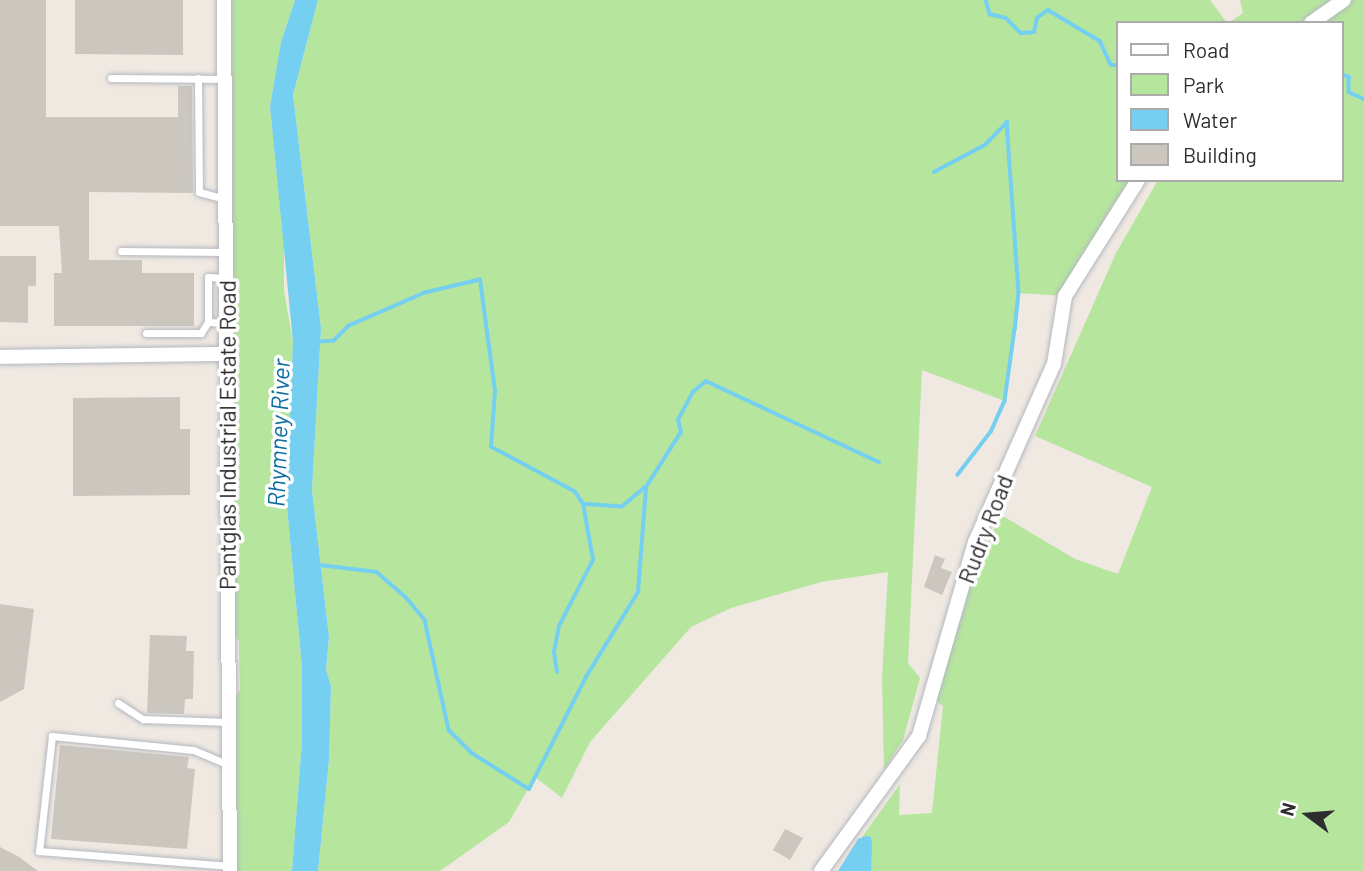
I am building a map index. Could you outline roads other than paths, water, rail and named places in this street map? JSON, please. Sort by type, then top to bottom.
[{"type":"street","name":"Pantglas Industrial Estate Road","points":[[224,0],[230,869]]},
{"type":"street","points":[[1314,21],[1344,0]]},
{"type":"street","name":"Rudry Road","points":[[821,871],[919,736],[975,542],[1055,364],[1065,296],[1137,182]]},
{"type":"street","points":[[0,357],[228,354]]},
{"type":"lane","points":[[111,78],[225,79]]},
{"type":"lane","points":[[198,78],[199,192],[227,199]]},
{"type":"lane","points":[[121,251],[227,252]]},
{"type":"lane","points":[[146,333],[201,333],[208,322],[208,277],[227,278]]},
{"type":"lane","points":[[208,322],[227,323]]},
{"type":"lane","points":[[118,703],[143,719],[229,722]]},
{"type":"lane","points":[[229,765],[193,750],[51,736],[39,850],[230,869]]},
{"type":"water","points":[[295,0],[318,0],[293,95],[321,328],[312,490],[329,637],[326,670],[331,686],[329,760],[318,871],[292,871],[302,741],[302,667],[286,496],[293,342],[270,106],[281,42]]},
{"type":"water","points":[[871,837],[871,871],[838,871],[858,839]]},
{"type":"waterway","points":[[986,0],[990,14],[1006,18],[1021,33],[1034,32],[1037,18],[1048,10],[1100,41],[1111,65],[1116,65]]},
{"type":"waterway","points":[[1343,75],[1349,77],[1349,92],[1364,99]]},
{"type":"waterway","points":[[934,172],[985,145],[1007,122],[1019,293],[1015,329],[1005,401],[991,432],[958,475]]},
{"type":"waterway","points":[[320,342],[334,341],[349,326],[425,293],[480,280],[495,391],[491,447],[575,492],[583,504],[622,507],[646,487],[638,592],[586,677],[529,789],[472,753],[449,730],[425,620],[405,596],[377,572],[320,565]]},
{"type":"waterway","points":[[646,487],[681,432],[678,420],[693,392],[706,381],[879,462]]},
{"type":"waterway","points":[[557,672],[554,652],[559,626],[593,560],[583,504]]},
{"type":"water label","name":"Rhymney River","points":[[278,433]]}]
